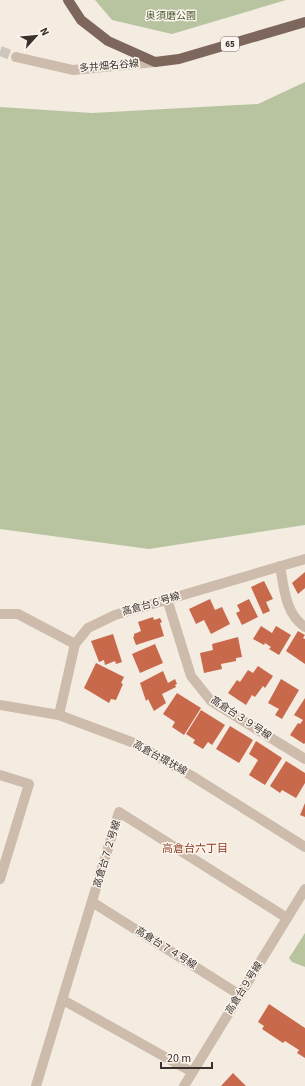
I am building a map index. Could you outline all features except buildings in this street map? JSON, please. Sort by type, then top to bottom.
[{"type":"main road","points":[[68,0],[81,20],[108,41],[155,62]]},
{"type":"main road","name":"65","points":[[155,62],[179,59],[305,22]]},
{"type":"street","name":"多井畑名谷線","points":[[16,58],[73,70],[155,62]]},
{"type":"street","name":"高倉台６号線","points":[[59,715],[75,644],[88,628],[115,614],[305,559]]},
{"type":"street","points":[[280,566],[287,603],[299,623],[305,627]]},
{"type":"street","name":"高倉台３９号線","points":[[167,599],[191,676],[212,701],[305,759]]},
{"type":"street","points":[[0,614],[18,614],[75,644]]},
{"type":"street","name":"高倉台環状線","points":[[0,705],[59,715],[134,743],[192,776],[305,847]]},
{"type":"street","points":[[0,775],[29,784],[0,879]]},
{"type":"street","name":"高倉台７２号線","points":[[36,1086],[119,812],[287,918]]},
{"type":"street","name":"高倉台９号線","points":[[184,1086],[305,889]]},
{"type":"street","name":"高倉台７４号線","points":[[92,902],[240,995]]},
{"type":"street","points":[[63,1000],[192,1072]]},
{"type":"green space","name":"奥須磨公園","points":[[95,0],[286,0],[172,34],[112,20]]},
{"type":"green space","points":[[305,82],[305,525],[149,549],[0,529],[0,107],[92,113],[258,104]]},
{"type":"green space","points":[[305,933],[305,967],[292,962],[289,958]]},
{"type":"tunnel","points":[[0,51],[16,57]]},
{"type":"district","name":"高倉台六丁目","points":[[195,848]]}]
